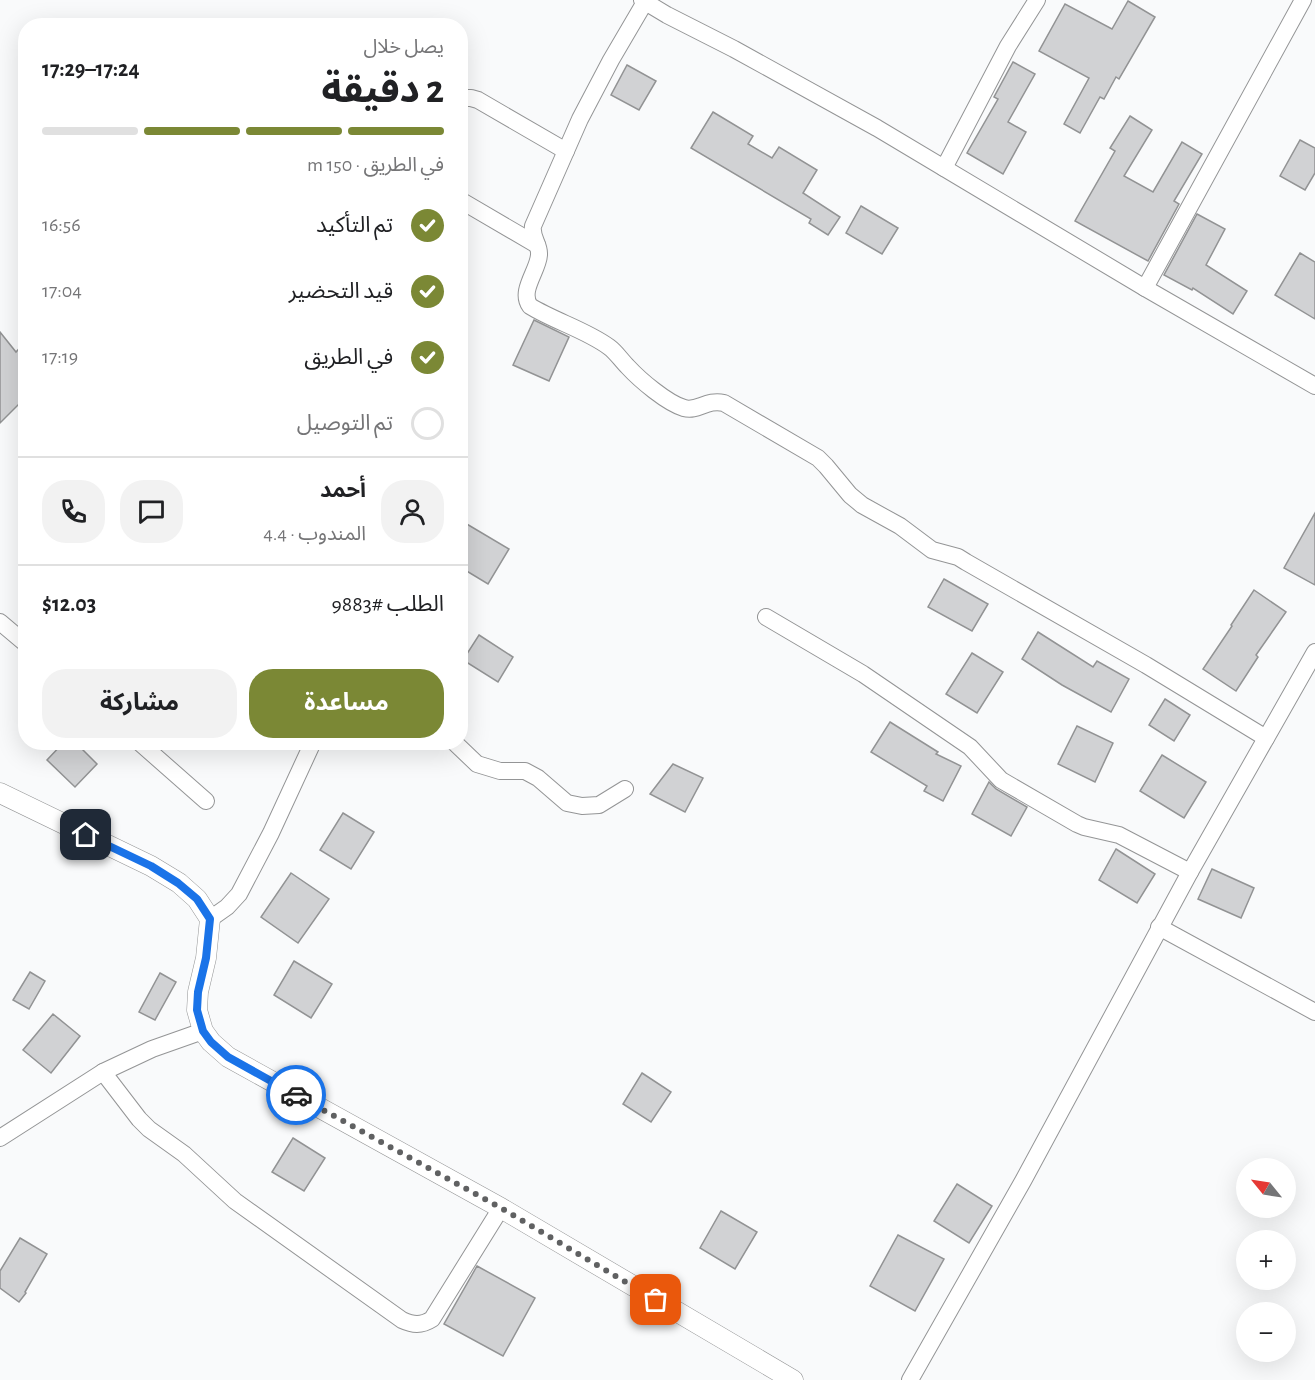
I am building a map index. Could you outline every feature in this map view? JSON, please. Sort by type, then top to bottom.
[{"type":"street","points":[[669,0],[678,21]]},
{"type":"street","points":[[944,168],[1008,46],[1037,0]]},
{"type":"street","points":[[1145,288],[1303,0]]},
{"type":"street","points":[[1266,738],[1146,665],[958,557],[932,550],[900,526],[862,505],[810,452],[724,404],[711,402],[698,408],[682,408],[654,390],[609,347],[534,308],[528,303],[526,295],[539,256],[533,226],[566,150],[644,1],[878,128],[1145,288],[1315,386]]},
{"type":"street","points":[[468,98],[478,100],[566,150]]},
{"type":"street","points":[[468,205],[537,245]]},
{"type":"street","points":[[766,617],[863,674],[970,747],[1001,780],[1077,824],[1119,835],[1190,872]]},
{"type":"street","points":[[0,622],[18,637]]},
{"type":"street","points":[[910,1380],[1028,1171],[1159,927],[1315,652]]},
{"type":"street","points":[[148,750],[206,801]]},
{"type":"street","points":[[210,919],[227,907],[239,894],[271,833],[309,750]]},
{"type":"street","points":[[462,750],[477,764],[500,771],[525,771],[538,778],[567,803],[582,806],[599,805],[625,789]]},
{"type":"street","points":[[0,794],[151,866],[178,883],[197,899],[210,919],[197,1010],[203,1031],[211,1042],[228,1057],[501,1208],[793,1380]]},
{"type":"street","points":[[1159,927],[1315,1012]]},
{"type":"street","points":[[2,1134],[103,1072],[152,1049],[203,1031]]},
{"type":"street","points":[[103,1072],[149,1129],[184,1154],[235,1201],[402,1320],[420,1324],[432,1319],[501,1208]]},
{"type":"building","points":[[1128,1],[1155,17],[1119,79],[1116,77],[1104,99],[1100,97],[1080,133],[1064,124],[1089,78],[1039,51],[1065,4],[1112,29]]},
{"type":"building","points":[[1013,62],[1035,74],[1008,122],[1026,132],[1003,174],[967,153],[998,99],[994,97]]},
{"type":"building","points":[[627,65],[656,81],[639,110],[611,95]]},
{"type":"building","points":[[713,112],[753,136],[748,144],[772,158],[779,147],[817,170],[803,193],[840,217],[828,235],[809,223],[811,219],[691,148]]},
{"type":"building","points":[[1130,116],[1152,130],[1124,176],[1153,192],[1182,142],[1202,154],[1174,201],[1179,204],[1148,261],[1075,221],[1115,151],[1110,148]]},
{"type":"building","points":[[1300,140],[1315,148],[1315,173],[1305,190],[1280,176]]},
{"type":"building","points":[[861,206],[898,228],[882,254],[846,233]]},
{"type":"building","points":[[1197,214],[1225,229],[1206,265],[1247,291],[1233,314],[1193,288],[1192,290],[1164,275]]},
{"type":"building","points":[[1300,253],[1315,262],[1315,319],[1275,295]]},
{"type":"building","points":[[534,320],[569,337],[549,381],[513,365]]},
{"type":"building","points":[[0,332],[16,352],[18,350],[18,405],[0,423]]},
{"type":"building","points":[[1315,513],[1315,585],[1284,568]]},
{"type":"building","points":[[468,525],[509,549],[488,584],[468,572]]},
{"type":"building","points":[[944,579],[988,604],[972,631],[928,607]]},
{"type":"building","points":[[1254,590],[1286,612],[1256,655],[1258,657],[1236,691],[1203,669]]},
{"type":"building","points":[[1038,632],[1093,667],[1097,661],[1129,679],[1111,712],[1062,685],[1022,659]]},
{"type":"building","points":[[479,635],[513,657],[498,682],[468,663],[468,652]]},
{"type":"building","points":[[972,653],[1003,672],[977,713],[946,694]]},
{"type":"building","points":[[1165,699],[1190,715],[1174,741],[1149,725]]},
{"type":"building","points":[[890,722],[938,752],[936,754],[961,766],[943,801],[924,791],[927,786],[871,752]]},
{"type":"building","points":[[1077,726],[1113,743],[1095,782],[1058,764]]},
{"type":"building","points":[[56,750],[83,750],[97,764],[75,787],[47,760]]},
{"type":"building","points":[[1162,755],[1206,782],[1184,818],[1140,791]]},
{"type":"building","points":[[673,764],[703,778],[685,812],[650,794]]},
{"type":"building","points":[[989,782],[996,789],[1027,807],[1011,836],[972,814]]},
{"type":"building","points":[[343,813],[374,832],[351,869],[320,850]]},
{"type":"building","points":[[1116,849],[1155,874],[1137,903],[1099,880]]},
{"type":"building","points":[[1212,869],[1254,888],[1241,918],[1198,899]]},
{"type":"building","points":[[291,873],[329,899],[298,943],[261,917]]},
{"type":"building","points":[[294,961],[332,984],[311,1018],[274,995]]},
{"type":"building","points":[[30,972],[45,981],[29,1009],[13,1000]]},
{"type":"building","points":[[160,973],[176,982],[155,1020],[139,1012]]},
{"type":"building","points":[[53,1014],[80,1036],[51,1073],[23,1050]]},
{"type":"building","points":[[642,1073],[671,1092],[651,1122],[623,1104]]},
{"type":"building","points":[[293,1138],[325,1158],[304,1191],[272,1172]]},
{"type":"building","points":[[957,1184],[992,1206],[969,1243],[934,1221]]},
{"type":"building","points":[[721,1211],[757,1232],[735,1269],[700,1248]]},
{"type":"building","points":[[898,1235],[944,1259],[915,1311],[870,1286]]},
{"type":"building","points":[[20,1238],[47,1254],[19,1302],[0,1288],[0,1271]]},
{"type":"building","points":[[477,1266],[535,1298],[503,1356],[444,1324]]},
{"type":"way so far","points":[[296,1095],[501,1208],[656,1300]]},
{"type":"route","points":[[86,835],[151,866],[178,883],[197,899],[210,919],[206,958],[198,992],[197,1010],[203,1031],[211,1042],[228,1057],[296,1095]]}]
